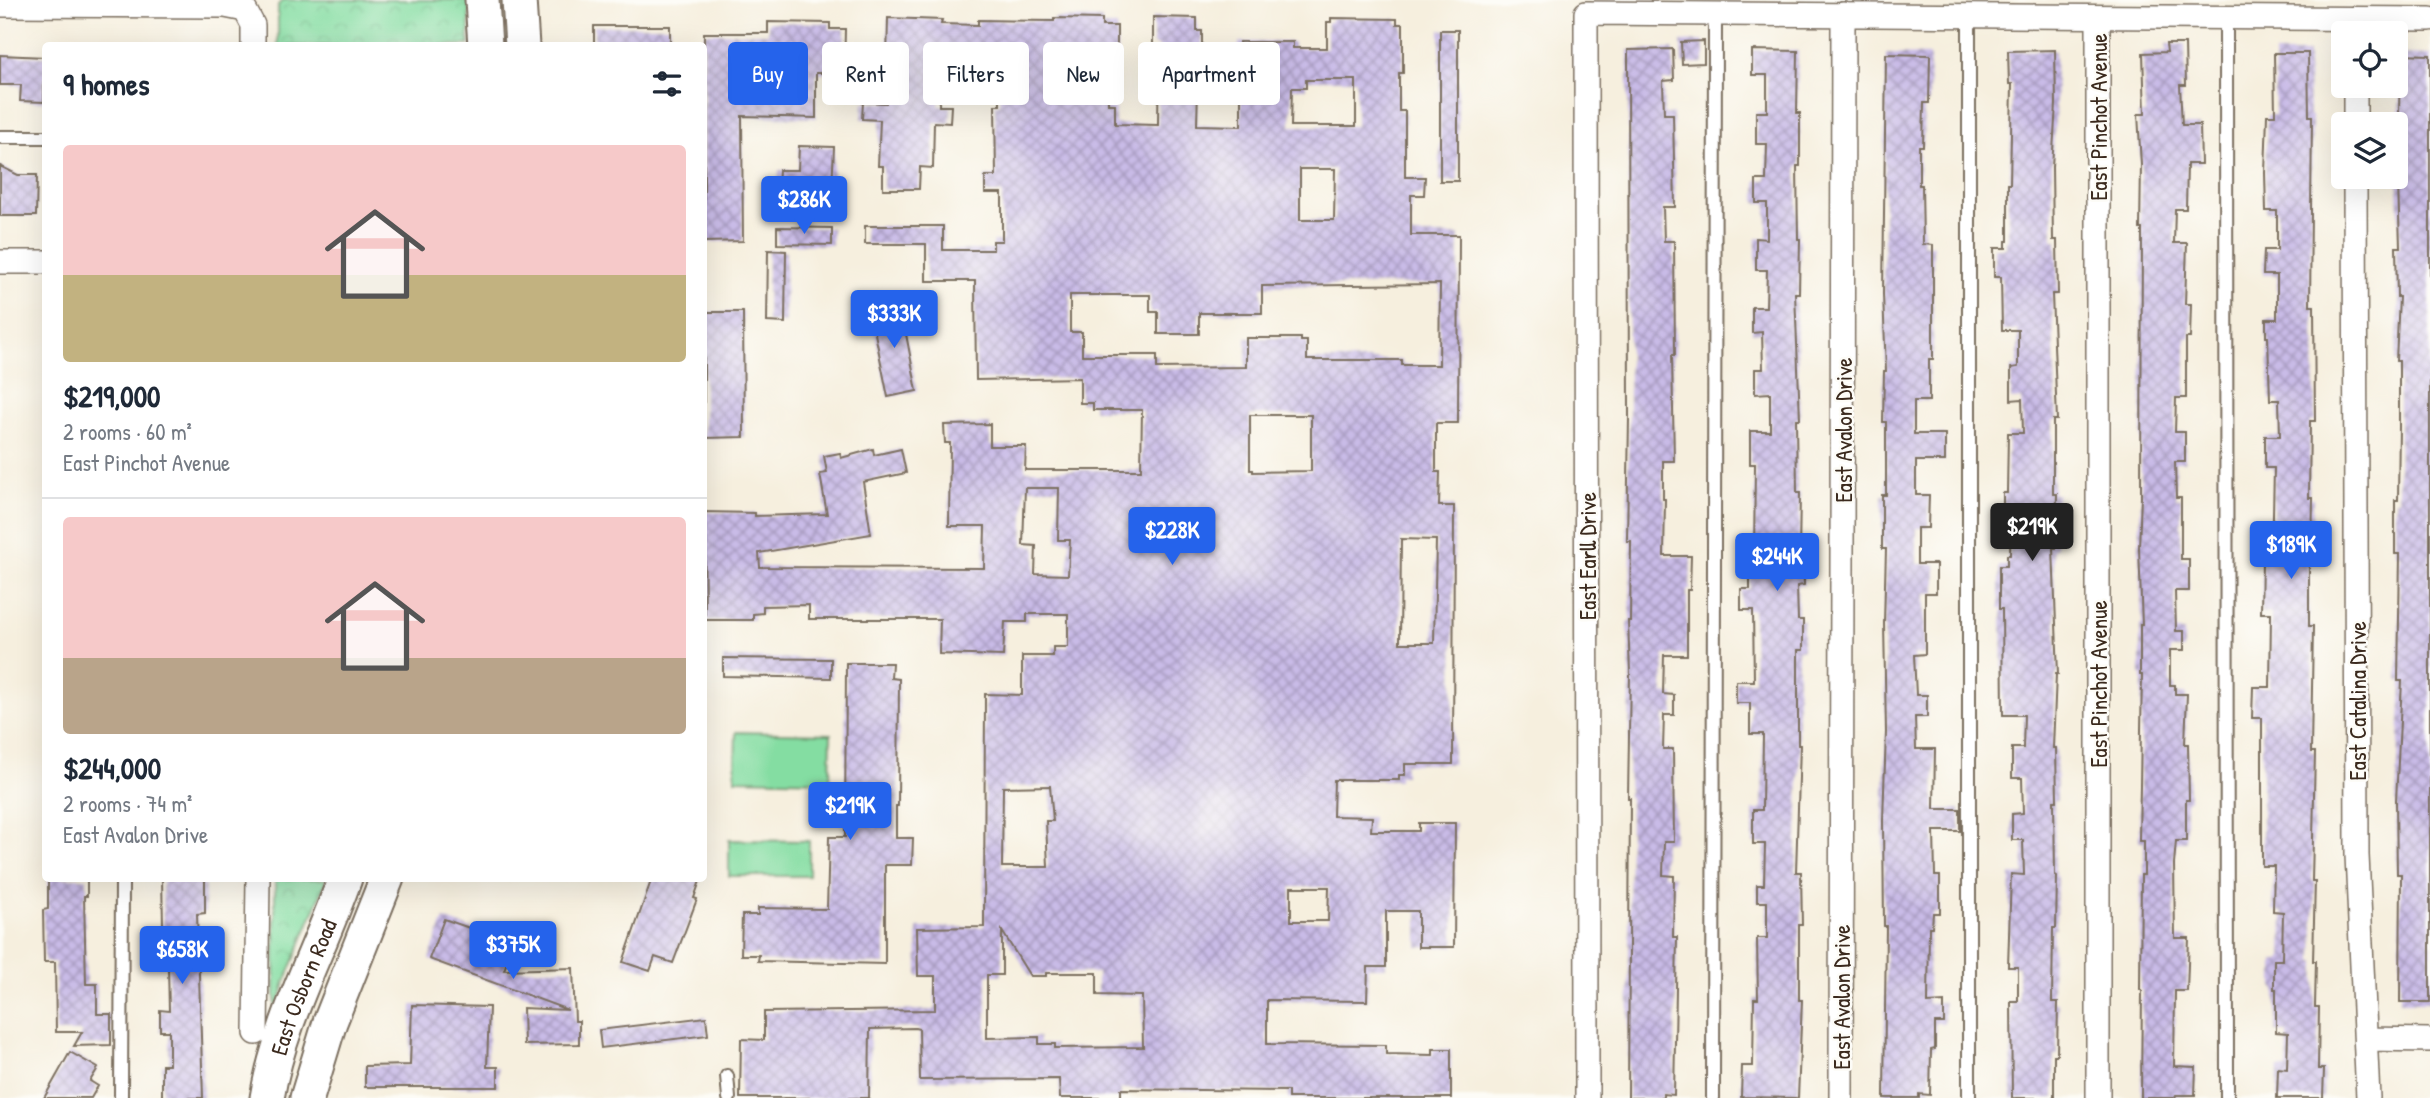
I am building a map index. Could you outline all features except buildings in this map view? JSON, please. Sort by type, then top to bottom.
[{"type":"main road","points":[[482,0],[485,42]]},
{"type":"main road","points":[[519,0],[522,42]]},
{"type":"main road","name":"East Osborn Road","points":[[267,1098],[274,1056],[289,1013],[343,882]]},
{"type":"main road","name":"East Osborn Road","points":[[307,1098],[330,1023],[385,882]]},
{"type":"street","points":[[0,5],[225,6],[246,10],[253,25],[253,42]]},
{"type":"street","name":"East Earll Drive","points":[[1587,1098],[1586,13],[1715,14]]},
{"type":"street","points":[[1715,14],[2226,18],[2331,25]]},
{"type":"street","name":"East Avalon Drive","points":[[1841,1098],[1843,14]]},
{"type":"street","name":"East Pinchot Avenue","points":[[2098,18],[2098,1098]]},
{"type":"street","points":[[2408,21],[2430,19]]},
{"type":"street","name":"East Catalina Drive","points":[[2355,189],[2357,855],[2368,1098]]},
{"type":"street","points":[[0,262],[42,262]]},
{"type":"street","name":"East Osborn Road","points":[[256,1033],[258,882]]},
{"type":"street","points":[[2367,1040],[2430,1040]]},
{"type":"lane","points":[[1713,1098],[1715,14]]},
{"type":"lane","points":[[1969,16],[1969,1098]]},
{"type":"lane","points":[[2226,18],[2227,1098]]},
{"type":"lane","points":[[0,137],[42,137]]},
{"type":"lane","points":[[121,1098],[122,882]]},
{"type":"lane","points":[[727,1076],[729,1098]]},
{"type":"green space","points":[[284,0],[469,0],[469,42],[278,42],[278,5]]},
{"type":"green space","points":[[736,732],[831,734],[830,781],[735,779]]},
{"type":"green space","points":[[729,840],[809,841],[809,876],[729,876]]},
{"type":"green space","points":[[275,882],[326,882],[285,982],[275,1018]]}]
